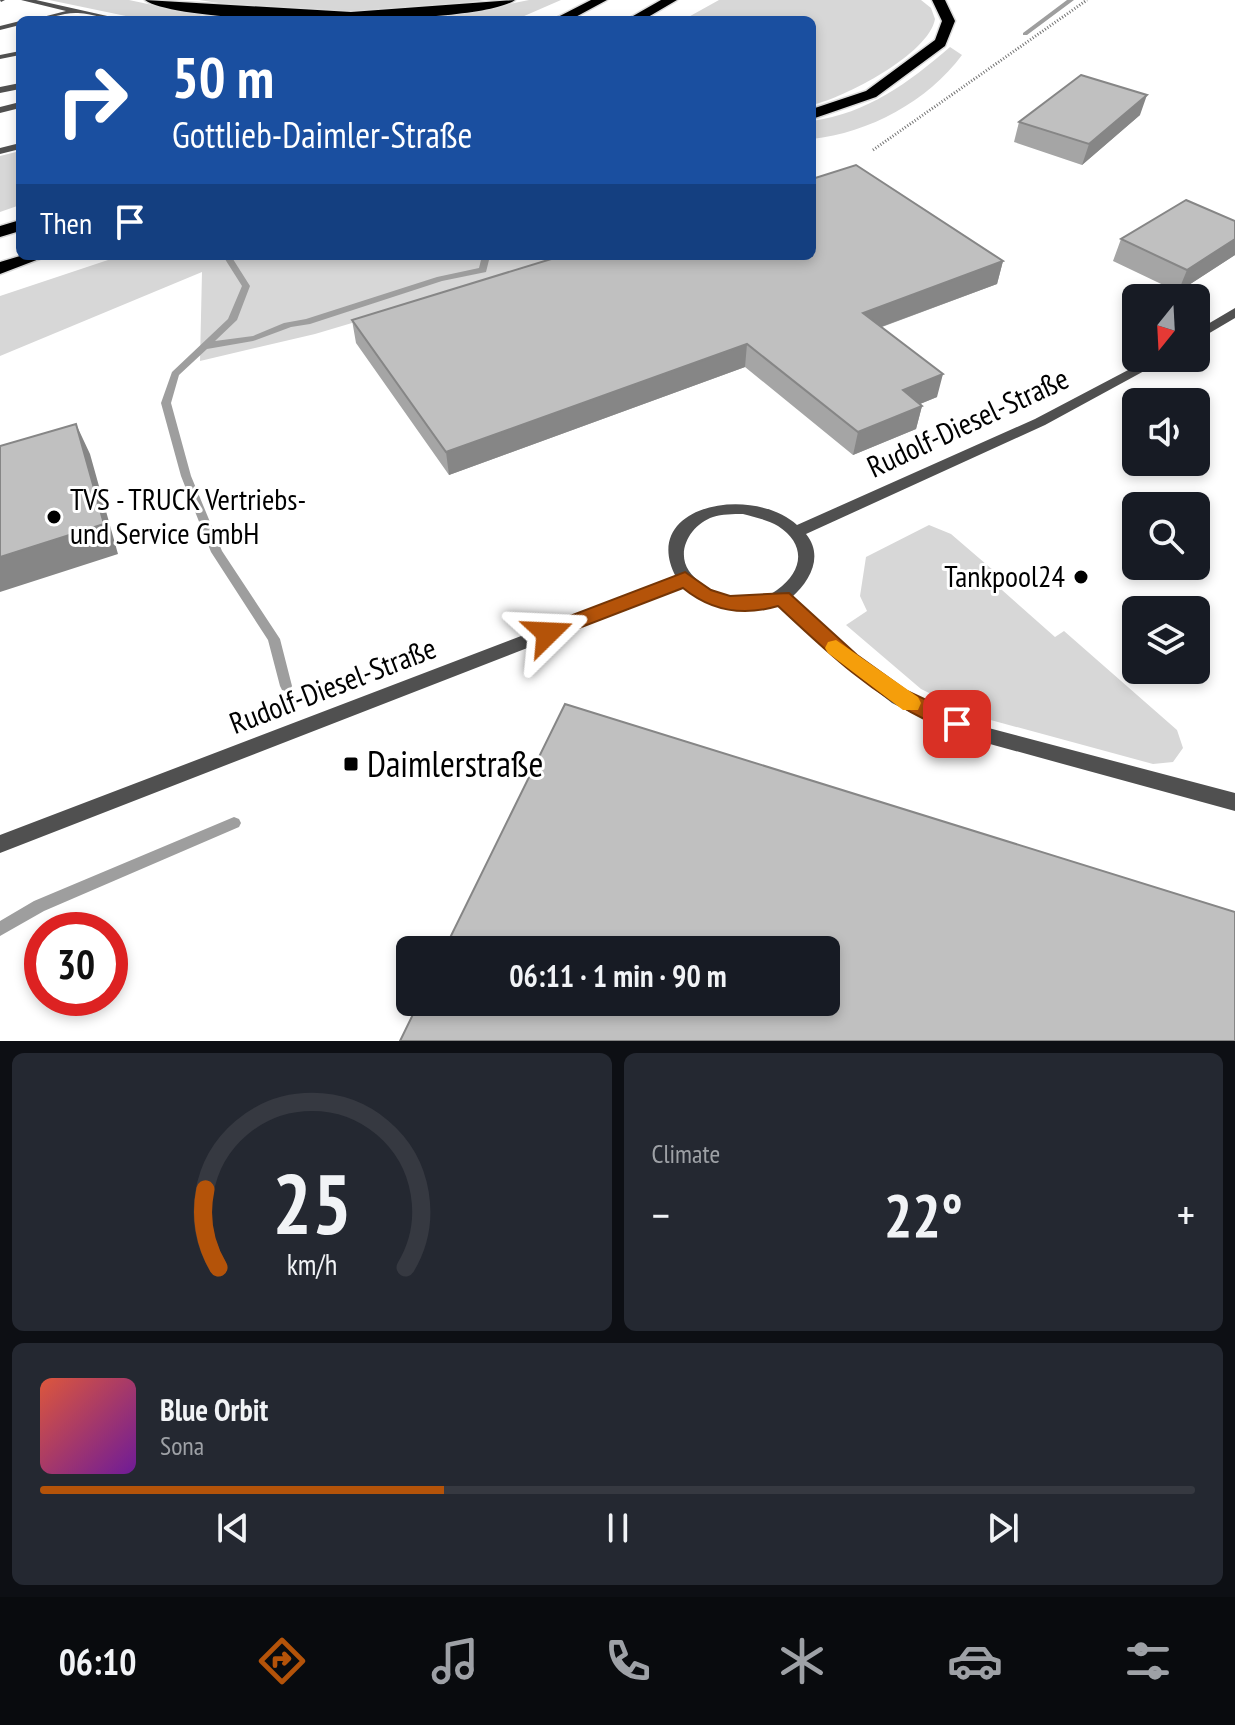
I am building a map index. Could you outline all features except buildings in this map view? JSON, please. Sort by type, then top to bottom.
[{"type":"highway","points":[[151,0],[232,16]]},
{"type":"highway","points":[[370,16],[432,12],[509,0]]},
{"type":"highway","points":[[567,16],[601,0]]},
{"type":"highway","points":[[641,16],[671,0]]},
{"type":"highway","points":[[649,12],[683,0]]},
{"type":"highway","points":[[816,113],[871,94],[940,43],[948,32],[949,18],[938,0]]},
{"type":"highway","points":[[193,8],[279,16]]},
{"type":"highway","points":[[0,268],[25,260]]},
{"type":"street","points":[[1210,328],[1235,312]]},
{"type":"street","name":"Rudolf-Diesel-Straße","points":[[797,532],[1040,422],[1135,372]]},
{"type":"street","points":[[744,508],[782,520],[797,532],[807,548],[808,568],[799,585],[782,598],[757,605],[730,604],[704,595],[685,580],[677,565],[675,550],[679,535],[690,523],[705,514],[744,508]]},
{"type":"street","name":"Rudolf-Diesel-Straße","points":[[0,844],[685,580]]},
{"type":"street","points":[[782,598],[850,661],[899,698],[936,716],[979,733],[1235,802]]},
{"type":"lane","points":[[25,0],[101,16]]},
{"type":"lane","points":[[53,16],[76,11]]},
{"type":"path","points":[[873,150],[1087,0]]},
{"type":"shaded area","points":[[49,0],[129,0],[204,16],[126,16]]},
{"type":"shaded area","points":[[199,0],[485,0],[414,9],[342,12],[270,9]]},
{"type":"shaded area","points":[[529,0],[561,0],[524,16],[428,16]]},
{"type":"shaded area","points":[[719,0],[921,0],[931,8],[935,19],[918,46],[902,60],[844,94],[816,104],[816,16],[690,16]]},
{"type":"shaded area","points":[[950,47],[962,55],[932,87],[896,112],[855,130],[816,138],[816,120],[869,104],[919,73]]},
{"type":"shaded area","points":[[16,152],[16,206],[0,212],[0,156]]},
{"type":"shaded area","points":[[108,260],[564,260],[315,334],[200,361],[202,272],[0,356],[0,296]]},
{"type":"shaded area","points":[[929,525],[951,534],[1001,577],[993,582],[1055,637],[1064,631],[1177,730],[1183,748],[1173,762],[1153,764],[976,716],[921,689],[846,625],[867,611],[860,596],[866,557]]},
{"type":"waterway","points":[[1025,34],[1071,0]]},
{"type":"waterway","points":[[230,260],[246,286],[232,320],[175,374],[166,403],[186,476],[217,552],[274,639],[286,686]]},
{"type":"waterway","points":[[208,346],[259,337],[287,325],[307,322],[440,279],[483,270],[485,260]]},
{"type":"waterway","points":[[0,929],[39,906],[234,823]]},
{"type":"slow traffic","points":[[836,648],[899,698],[911,703]]},
{"type":"place","name":"TVS - TRUCK Vertriebs- und Service GmbH","points":[[54,517]]},
{"type":"place","name":"Tankpool24","points":[[1081,577]]},
{"type":"place","name":"Daimlerstraße","points":[[351,764]]},
{"type":"route","points":[[548,633],[685,580],[704,595],[730,604],[757,605],[782,598],[850,661],[899,698],[957,724]]}]
